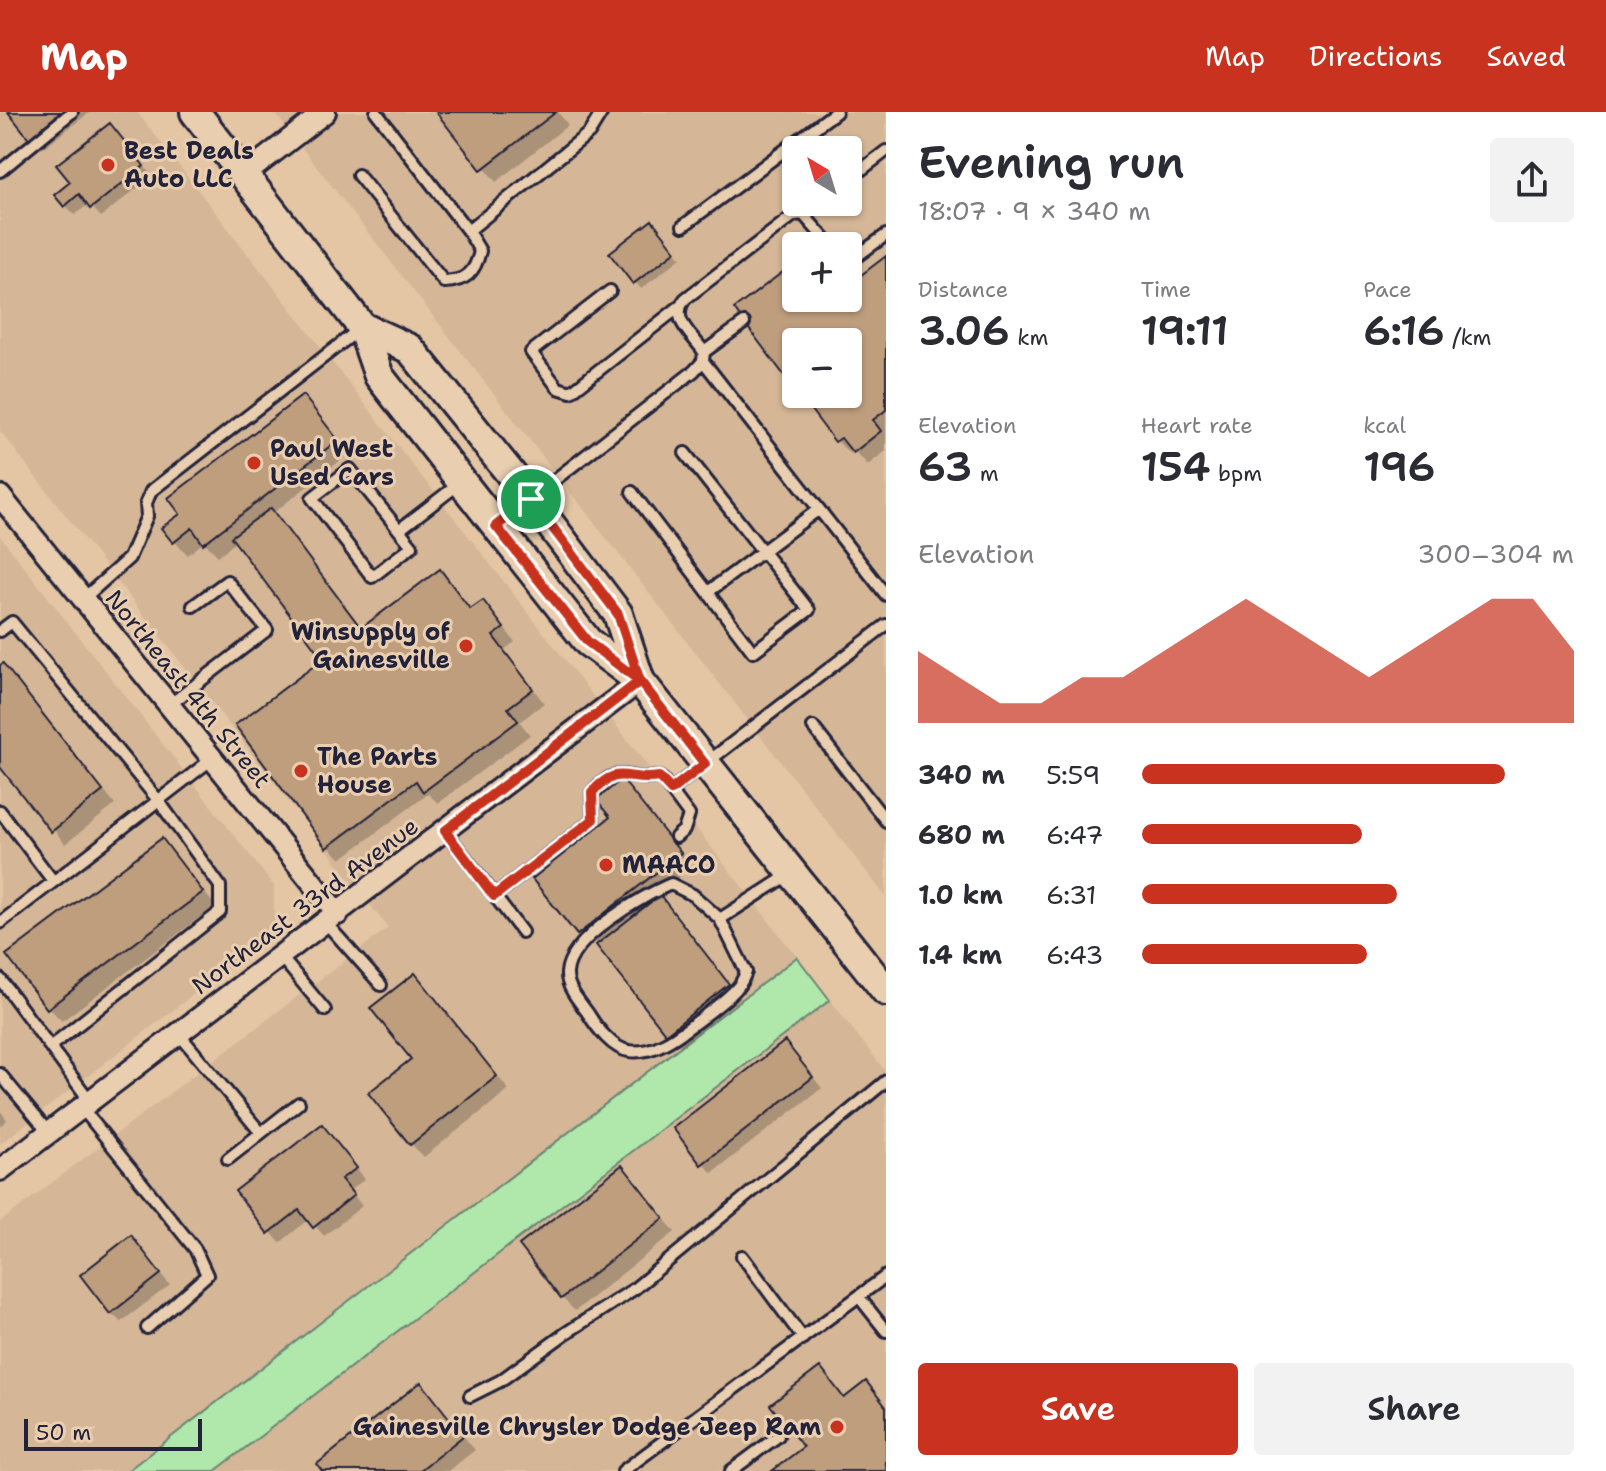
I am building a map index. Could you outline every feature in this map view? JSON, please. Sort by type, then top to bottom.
[{"type":"main road","points":[[195,112],[362,327],[379,376],[496,526],[588,642],[640,681],[886,991]]},
{"type":"main road","points":[[362,327],[410,349],[531,499],[618,614],[640,681]]},
{"type":"street","points":[[244,175],[325,112]]},
{"type":"street","name":"Northeast 4th Street","points":[[0,496],[212,759],[332,919]]},
{"type":"street","name":"Northeast 33rd Avenue","points":[[0,1170],[640,681]]},
{"type":"lane","points":[[0,171],[72,112]]},
{"type":"lane","points":[[358,175],[444,282],[461,281],[476,269],[480,251],[468,231],[376,112]]},
{"type":"lane","points":[[468,231],[589,133],[602,112]]},
{"type":"lane","points":[[683,226],[836,112]]},
{"type":"lane","points":[[862,169],[886,151]]},
{"type":"lane","points":[[610,291],[531,352],[558,388],[571,392],[793,216]]},
{"type":"lane","points":[[805,216],[819,232]]},
{"type":"lane","points":[[862,252],[886,235]]},
{"type":"lane","points":[[679,307],[679,320],[704,356],[886,595]]},
{"type":"lane","points":[[496,526],[694,371],[704,356],[744,323]]},
{"type":"lane","points":[[82,600],[129,558],[147,516],[146,503],[151,491],[362,327]]},
{"type":"lane","points":[[632,492],[753,652],[809,610],[685,453]]},
{"type":"lane","points":[[350,469],[399,530],[412,546],[372,577],[312,498],[350,469]]},
{"type":"lane","points":[[399,530],[461,481]]},
{"type":"lane","points":[[708,592],[819,509]]},
{"type":"lane","points":[[168,706],[267,630],[227,581],[193,606]]},
{"type":"lane","points":[[0,631],[12,622],[158,800],[220,886],[220,912],[50,1047]]},
{"type":"lane","points":[[671,790],[886,625]]},
{"type":"lane","points":[[813,727],[886,821]]},
{"type":"lane","points":[[0,923],[212,759]]},
{"type":"lane","points":[[494,896],[593,820],[592,792],[611,776],[620,773],[640,779],[659,777],[671,790],[689,815],[684,830],[676,837]]},
{"type":"lane","points":[[0,811],[53,881]]},
{"type":"lane","points":[[445,831],[522,932]]},
{"type":"lane","points":[[720,919],[792,873]]},
{"type":"lane","points":[[671,884],[693,895],[720,919],[746,972],[738,987],[665,1043],[646,1050],[627,1051],[609,1039],[569,986],[567,974],[570,962],[583,943],[613,917],[649,893],[671,884]]},
{"type":"lane","points":[[332,919],[381,985]]},
{"type":"lane","points":[[281,957],[325,1010]]},
{"type":"lane","points":[[0,979],[50,1047],[86,1104],[195,1249],[207,1275],[147,1328]]},
{"type":"lane","points":[[179,1034],[261,1133]]},
{"type":"lane","points":[[0,1074],[49,1133]]},
{"type":"lane","points":[[470,1396],[500,1381],[634,1289],[886,1081]]},
{"type":"lane","points":[[228,1159],[299,1103]]},
{"type":"lane","points":[[742,1256],[803,1338]]},
{"type":"lane","points":[[623,1471],[886,1276]]},
{"type":"lane","points":[[859,1297],[886,1331]]},
{"type":"lane","points":[[731,1471],[778,1436]]},
{"type":"shaded area","points":[[0,112],[137,112],[797,957],[127,1471],[0,1471],[0,1222],[388,928],[0,431]]},
{"type":"shaded area","points":[[274,112],[886,112],[886,897]]},
{"type":"shaded area","points":[[0,536],[274,886],[274,932],[0,1144]]},
{"type":"shaded area","points":[[830,1000],[886,1072],[886,1471],[215,1471]]},
{"type":"green space","points":[[797,957],[830,1000],[215,1471],[127,1471]]},
{"type":"building","points":[[8,112],[67,112],[31,141]]},
{"type":"building","points":[[436,112],[556,112],[481,170]]},
{"type":"building","points":[[110,123],[144,166],[90,209],[79,194],[64,207],[54,195],[70,182],[56,165]]},
{"type":"building","points":[[652,220],[676,251],[633,284],[609,253]]},
{"type":"building","points":[[886,256],[886,410],[873,420],[881,431],[853,453],[841,438],[835,442],[810,408],[862,408],[862,328],[782,328],[782,372],[734,309],[782,273],[782,312],[862,312],[862,274]]},
{"type":"building","points":[[303,395],[338,440],[203,544],[192,528],[173,543],[161,528],[180,514],[168,498]]},
{"type":"building","points":[[271,508],[361,628],[440,569],[470,609],[483,600],[504,628],[493,636],[533,689],[508,708],[518,721],[423,792],[416,781],[326,848],[235,725],[323,659],[231,537]]},
{"type":"building","points":[[3,663],[103,791],[51,832],[0,767],[0,665]]},
{"type":"building","points":[[622,779],[681,853],[577,935],[532,879],[610,817],[596,800]]},
{"type":"building","points":[[162,838],[203,892],[47,1009],[6,955]]},
{"type":"building","points":[[660,895],[729,984],[666,1034],[596,945]]},
{"type":"building","points":[[415,973],[497,1076],[410,1145],[368,1093],[411,1059],[370,1008]]},
{"type":"building","points":[[785,1041],[813,1077],[701,1165],[673,1128]]},
{"type":"building","points":[[322,1124],[357,1168],[341,1179],[354,1195],[313,1228],[299,1210],[268,1234],[235,1191]]},
{"type":"building","points":[[622,1165],[664,1218],[561,1299],[519,1245]]},
{"type":"building","points":[[131,1235],[161,1274],[110,1314],[80,1275]]},
{"type":"building","name":"Gainesville Chrysler Dodge Jeep Ram","points":[[820,1367],[844,1398],[866,1381],[886,1407],[886,1471],[772,1471],[803,1447],[770,1405]]},
{"type":"building","points":[[421,1382],[463,1436],[419,1471],[322,1471],[317,1464]]},
{"type":"place","name":"Best Deals Auto LLC","points":[[108,165]]},
{"type":"place","name":"Paul West Used Cars","points":[[254,463]]},
{"type":"place","name":"Winsupply of Gainesville","points":[[466,646]]},
{"type":"place","name":"The Parts House","points":[[301,771]]},
{"type":"place","name":"MAACO","points":[[606,865]]},
{"type":"place","name":"Gainesville Chrysler Dodge Jeep Ram","points":[[837,1427]]},
{"type":"route","points":[[531,499],[496,526],[588,642],[640,681],[705,764],[671,790],[659,777],[640,779],[620,773],[611,776],[592,792],[593,820],[494,896],[445,831],[640,681],[618,614],[531,499]]}]
